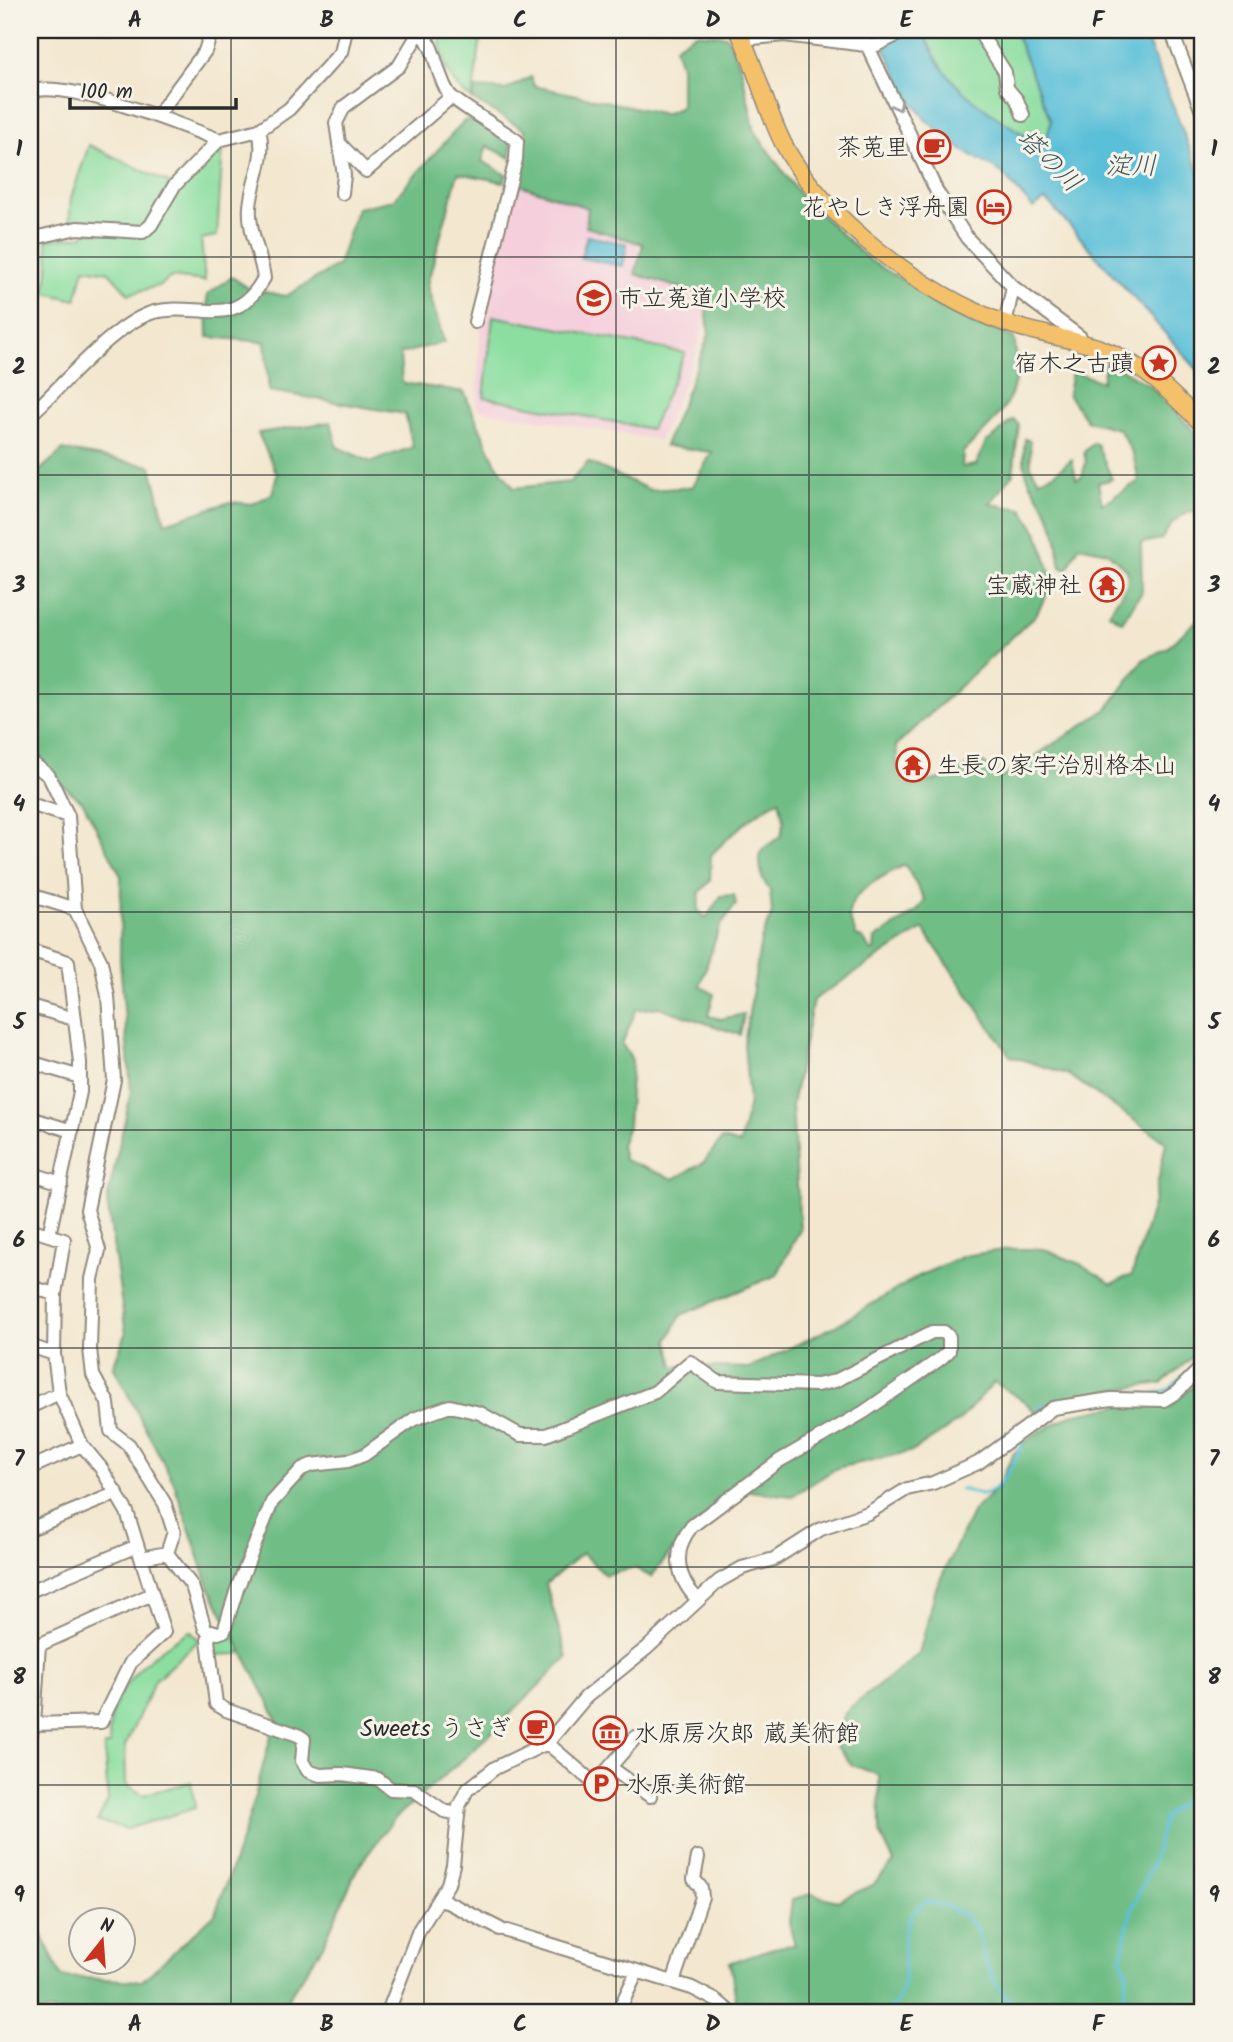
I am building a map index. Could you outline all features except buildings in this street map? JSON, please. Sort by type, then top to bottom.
[{"type":"main road","points":[[740,34],[783,142],[803,179],[838,218],[907,270],[967,308],[1005,324],[1083,344],[1132,363],[1161,385],[1203,425]]},
{"type":"street","points":[[157,116],[205,51],[212,30]]},
{"type":"street","points":[[30,92],[42,87],[157,116],[219,139],[259,130],[289,109],[341,52],[346,30]]},
{"type":"street","points":[[342,192],[344,175],[336,123],[344,107],[399,66],[420,30],[430,41],[438,75],[451,97],[495,123],[517,141],[516,159],[475,322]]},
{"type":"street","points":[[860,30],[872,46],[937,192],[967,238],[1002,272],[1013,287],[1080,338],[1083,344]]},
{"type":"street","points":[[740,34],[797,36],[872,46],[907,30]]},
{"type":"street","points":[[958,30],[968,30]]},
{"type":"street","points":[[978,30],[1005,72],[1007,88],[1017,100],[1023,115]]},
{"type":"street","points":[[1171,30],[1203,114]]},
{"type":"street","points":[[339,143],[366,171],[451,97]]},
{"type":"street","points":[[30,415],[62,387],[81,362],[152,313],[176,309],[227,312],[257,290],[264,278],[251,224],[250,205],[259,174],[262,141],[259,130]]},
{"type":"street","points":[[30,239],[77,229],[143,232],[151,225],[174,186],[219,139]]},
{"type":"street","points":[[1005,324],[1013,287]]},
{"type":"street","points":[[30,761],[49,776],[68,816],[75,909],[101,962],[108,996],[114,1080],[87,1210],[99,1250],[92,1279],[90,1349],[93,1375],[108,1403],[111,1431],[129,1445],[172,1520],[174,1532],[167,1553]]},
{"type":"street","points":[[30,804],[68,816]]},
{"type":"street","points":[[30,895],[75,909]]},
{"type":"street","points":[[30,950],[68,962],[80,1077],[72,1131],[49,1235]]},
{"type":"street","points":[[30,1006],[74,1019]]},
{"type":"street","points":[[30,1062],[80,1077]]},
{"type":"street","points":[[30,1118],[72,1131]]},
{"type":"street","points":[[30,1173],[61,1182]]},
{"type":"street","points":[[30,1229],[64,1240],[55,1294],[54,1354],[60,1393],[82,1445],[127,1511],[164,1632],[131,1662],[101,1722],[32,1730],[35,1646],[152,1594]]},
{"type":"street","points":[[30,1287],[55,1294]]},
{"type":"street","points":[[167,1553],[192,1586],[205,1629],[211,1633],[224,1631],[237,1589],[279,1490],[311,1465],[348,1461],[365,1455],[425,1413],[450,1406],[463,1407],[520,1435],[546,1435],[655,1392],[690,1362],[718,1382],[817,1385],[835,1381],[932,1332],[944,1332],[949,1337],[949,1351],[940,1359],[864,1412],[779,1461],[692,1526],[685,1535],[678,1567],[685,1586],[696,1599]]},
{"type":"street","points":[[30,1346],[54,1354]]},
{"type":"street","points":[[388,2012],[419,1930],[439,1898],[453,1865],[458,1814],[467,1790],[480,1777],[547,1743],[586,1697],[647,1648],[696,1599],[742,1568],[774,1559],[821,1529],[868,1514],[907,1489],[933,1483],[978,1463],[1053,1408],[1111,1399],[1164,1400],[1177,1392],[1203,1366]]},
{"type":"street","points":[[30,1406],[60,1393]]},
{"type":"street","points":[[30,1468],[82,1445]]},
{"type":"street","points":[[30,1530],[117,1493]]},
{"type":"street","points":[[30,1591],[139,1552],[167,1553]]},
{"type":"street","points":[[211,1633],[212,1680],[216,1704],[304,1739],[302,1761],[308,1771],[320,1775],[341,1774],[378,1779],[391,1789],[414,1790],[444,1811],[458,1814]]},
{"type":"street","points":[[547,1743],[595,1784],[636,1737]]},
{"type":"street","points":[[610,1767],[650,1796]]},
{"type":"street","points":[[673,1982],[702,1897],[701,1888],[694,1879],[698,1857]]},
{"type":"street","points":[[439,1898],[503,1930],[673,1982],[717,2001],[730,2012]]},
{"type":"street","points":[[618,2012],[637,1972]]},
{"type":"street","points":[[624,2012],[630,1986]]},
{"type":"shaded area","points":[[518,173],[592,207],[638,238],[638,271],[712,290],[696,354],[660,440],[476,407],[481,317]]},
{"type":"green space","points":[[449,30],[482,31],[472,99],[452,80],[444,63],[440,35]]},
{"type":"green space","points":[[923,30],[1014,30],[1051,121],[1046,144],[1024,135],[997,118],[958,87],[938,61]]},
{"type":"green space","points":[[696,33],[727,36],[741,67],[755,132],[800,195],[869,260],[957,312],[1014,338],[1017,358],[1013,389],[999,414],[963,452],[962,467],[976,465],[986,442],[1010,422],[1014,420],[1019,425],[1013,474],[990,504],[1022,509],[1039,535],[1053,583],[1036,615],[896,746],[898,769],[911,786],[952,776],[979,760],[1003,777],[1107,709],[1143,660],[1167,648],[1203,615],[1203,1348],[1162,1383],[1090,1393],[1036,1413],[1025,1402],[994,1382],[959,1421],[913,1451],[837,1468],[792,1496],[733,1489],[676,1546],[651,1577],[635,1568],[605,1575],[582,1553],[546,1584],[567,1658],[468,1755],[394,1819],[357,1869],[323,1945],[279,2012],[30,2012],[30,1907],[61,1977],[142,1981],[215,1914],[249,1818],[276,1717],[209,1587],[174,1483],[113,1366],[126,1334],[107,1201],[131,1092],[120,960],[121,876],[83,802],[30,758],[30,479],[63,450],[151,466],[165,523],[230,502],[253,504],[272,494],[277,474],[258,433],[331,422],[337,447],[371,462],[413,447],[405,414],[269,391],[265,342],[208,337],[207,295],[232,277],[250,289],[286,296],[338,265],[357,208],[393,200],[464,121],[477,118],[511,143],[511,158],[487,146],[482,161],[507,175],[504,182],[458,173],[427,285],[444,342],[400,354],[402,383],[464,392],[495,462],[514,488],[570,482],[588,462],[650,490],[692,487],[712,452],[665,446],[709,335],[705,296],[635,274],[643,244],[586,227],[588,208],[520,185],[525,130],[472,99],[476,88],[506,90],[531,77],[534,86],[665,114],[681,107],[681,67],[675,47]],"holes":[[[779,800],[784,821],[781,836],[759,855],[762,878],[770,891],[772,913],[761,940],[744,1044],[749,1102],[740,1144],[722,1139],[703,1163],[674,1179],[624,1160],[621,1145],[628,1126],[632,1060],[622,1044],[636,1010],[659,1007],[740,1035],[744,1014],[721,1019],[708,1016],[714,994],[700,986],[719,928],[736,904],[734,895],[721,896],[706,918],[698,910],[700,892],[710,881],[711,855],[743,824]],[[905,865],[925,900],[917,911],[875,939],[874,950],[870,950],[863,938],[856,936],[849,918],[850,907],[870,884]],[[923,929],[1010,1056],[1067,1074],[1166,1142],[1154,1201],[1132,1275],[1112,1284],[1082,1265],[1044,1249],[1009,1249],[964,1256],[919,1276],[835,1326],[749,1368],[674,1366],[668,1340],[681,1315],[777,1275],[800,1229],[792,1105],[813,1000]]]},
{"type":"green space","points":[[89,145],[171,184],[146,225],[140,230],[69,226],[71,198]]},
{"type":"green space","points":[[223,146],[217,236],[201,239],[205,281],[171,277],[161,285],[129,294],[109,272],[84,268],[76,300],[45,293],[49,263],[47,240],[84,236],[85,232],[140,235],[215,149]]},
{"type":"green space","points":[[493,316],[685,353],[651,429],[484,397]]},
{"type":"green space","points":[[1106,360],[1150,386],[1203,440],[1203,510],[1196,510],[1178,518],[1162,539],[1141,543],[1142,592],[1122,622],[1109,613],[1128,583],[1127,570],[1107,552],[1079,546],[1067,570],[1061,567],[1053,524],[1028,477],[1024,455],[1025,439],[1030,441],[1031,467],[1039,480],[1054,474],[1072,459],[1076,479],[1082,477],[1086,462],[1084,452],[1093,443],[1097,444],[1112,479],[1098,483],[1102,504],[1139,481],[1133,454],[1119,429],[1087,421],[1068,394],[1072,371],[1102,382]]},
{"type":"green space","points":[[1203,1377],[1203,2012],[738,2012],[730,1962],[776,1947],[795,1945],[789,1923],[792,1899],[812,1894],[837,1901],[873,1885],[894,1862],[880,1833],[879,1775],[852,1765],[834,1743],[846,1711],[919,1654],[936,1588],[973,1511],[998,1487],[1013,1454],[1032,1436],[1071,1415],[1127,1404],[1170,1407]]},
{"type":"green space","points":[[234,1613],[252,1633],[239,1654],[213,1655],[212,1639],[228,1636]]},
{"type":"green space","points":[[190,1631],[199,1640],[155,1680],[125,1746],[126,1784],[143,1795],[191,1782],[195,1808],[127,1829],[97,1821],[108,1801],[104,1746],[110,1745],[110,1726],[121,1692],[145,1663]]},
{"type":"water","name":"淀川","points":[[875,30],[923,30],[938,61],[958,86],[983,108],[1024,135],[1046,144],[1051,121],[1014,30],[1143,30],[1203,182],[1203,376],[1052,206],[1045,200],[1033,208],[1001,172],[962,150],[925,119],[909,97]]},
{"type":"water","points":[[587,236],[627,244],[623,266],[581,258]]},
{"type":"waterway","points":[[1154,1394],[1170,1389],[1203,1357]]},
{"type":"waterway","points":[[1085,1397],[1118,1392],[1147,1394]]},
{"type":"waterway","points":[[1039,1408],[1050,1404]]},
{"type":"waterway","points":[[961,1489],[983,1494],[990,1492],[1003,1479],[1024,1437]]},
{"type":"waterway","points":[[1101,2012],[1117,2004],[1125,1991],[1127,1972],[1121,1960],[1125,1937],[1131,1911],[1153,1862],[1164,1817],[1194,1792],[1203,1794]]},
{"type":"waterway","points":[[886,2012],[898,2000],[903,1987],[906,1927],[913,1914],[927,1901],[953,1910],[975,1927],[993,1978],[1009,2000],[1023,2012]]},
{"type":"place","name":"茶莵里","points":[[934,147]]},
{"type":"place","name":"花やしき浮舟園","points":[[994,207]]},
{"type":"place","name":"市立菟道小学校","points":[[594,298]]},
{"type":"place","name":"宿木之古蹟","points":[[1159,363]]},
{"type":"place","name":"宝蔵神社","points":[[1107,585]]},
{"type":"place","name":"生長の家宇治別格本山","points":[[913,765]]},
{"type":"place","name":"Sweets うさぎ","points":[[537,1728]]},
{"type":"place","name":"水原房次郎 蔵美術館","points":[[610,1733]]},
{"type":"place","name":"水原美術館","points":[[601,1784]]},
{"type":"water label","name":"塔の川","points":[[1050,160]]}]
